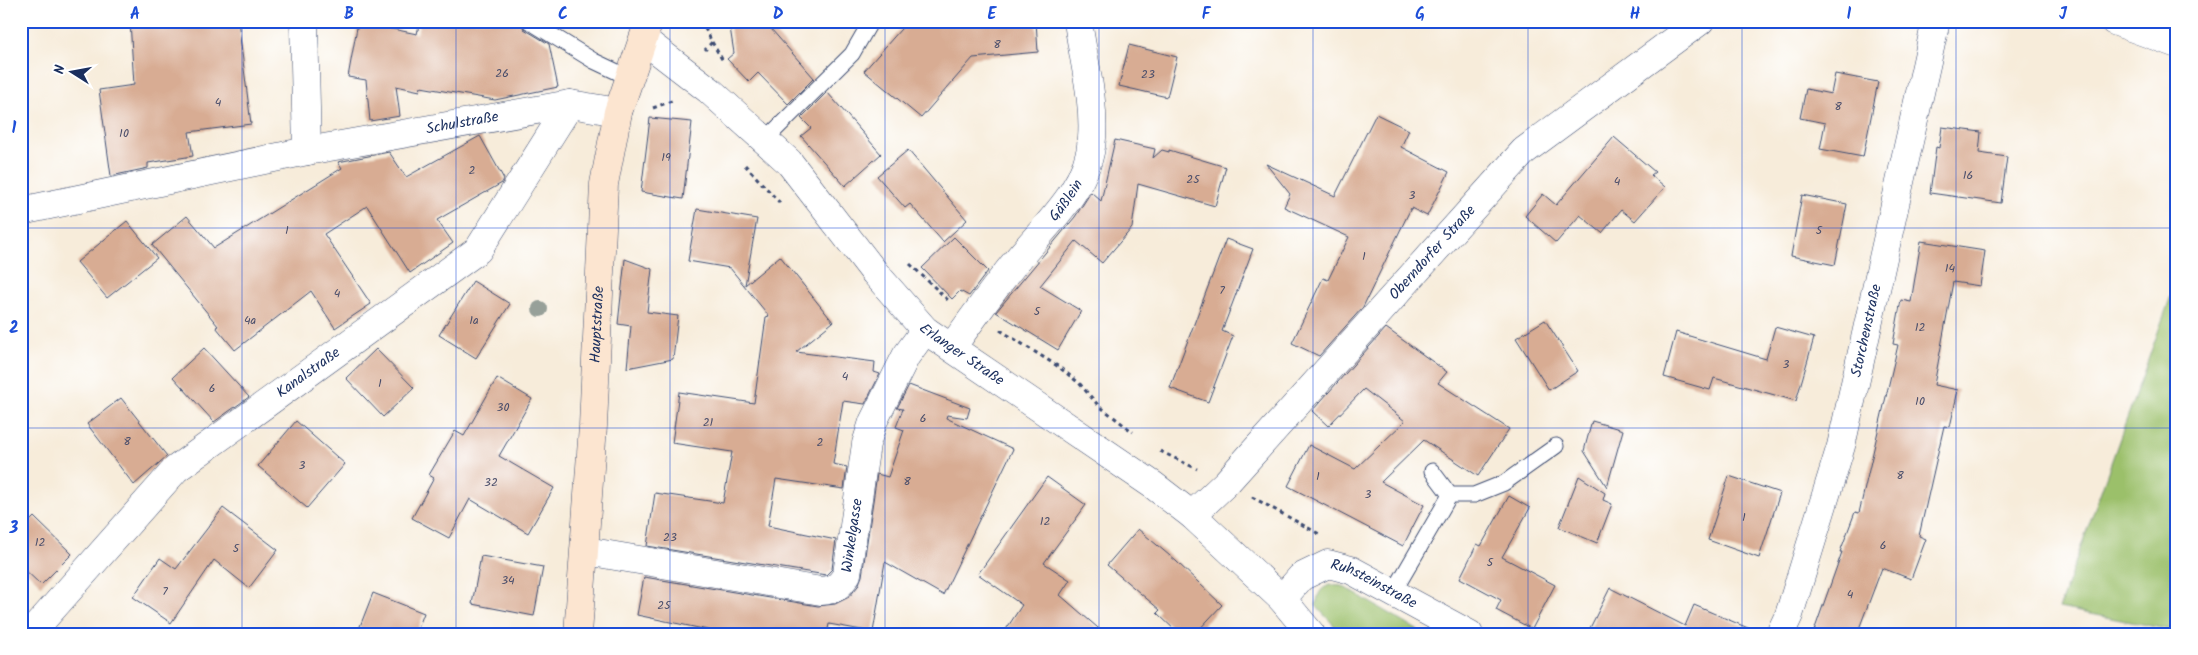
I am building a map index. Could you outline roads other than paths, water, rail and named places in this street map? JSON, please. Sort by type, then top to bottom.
[{"type":"street","points":[[304,21],[307,151]]},
{"type":"street","name":"Gäßlein","points":[[952,347],[1014,264],[1068,201],[1086,167],[1092,139],[1090,102],[1078,21]]},
{"type":"street","name":"Oberndorfer Straße","points":[[1192,514],[1226,483],[1524,150],[1700,21]]},
{"type":"street","name":"Storchenstraße","points":[[1780,634],[1789,615],[1841,446],[1936,21]]},
{"type":"street","points":[[2114,21],[2177,44]]},
{"type":"street","name":"Hauptstraße","points":[[578,634],[586,551],[604,184],[618,112],[646,30]]},
{"type":"street","name":"Erlanger Straße","points":[[646,30],[688,74],[766,139],[789,162],[875,273],[926,330],[1153,485],[1192,514],[1282,599],[1311,634]]},
{"type":"street","name":"Schulstraße","points":[[21,211],[307,151],[570,104],[618,112]]},
{"type":"street","name":"Kanalstraße","points":[[30,634],[176,469],[478,250],[570,104]]},
{"type":"street","name":"Winkelgasse","points":[[586,551],[821,591],[834,590],[842,584],[847,574],[866,444],[873,422],[906,356],[926,330]]},
{"type":"street","name":"Ruhsteinstraße","points":[[1282,599],[1301,577],[1328,564],[1351,570],[1469,634]]},
{"type":"lane","points":[[529,21],[594,61],[630,78]]},
{"type":"lane","points":[[766,139],[852,54],[872,21]]},
{"type":"lane","points":[[1450,495],[1474,494],[1504,483],[1556,446]]},
{"type":"lane","points":[[1432,471],[1450,495]]},
{"type":"lane","points":[[1393,593],[1450,495]]}]
